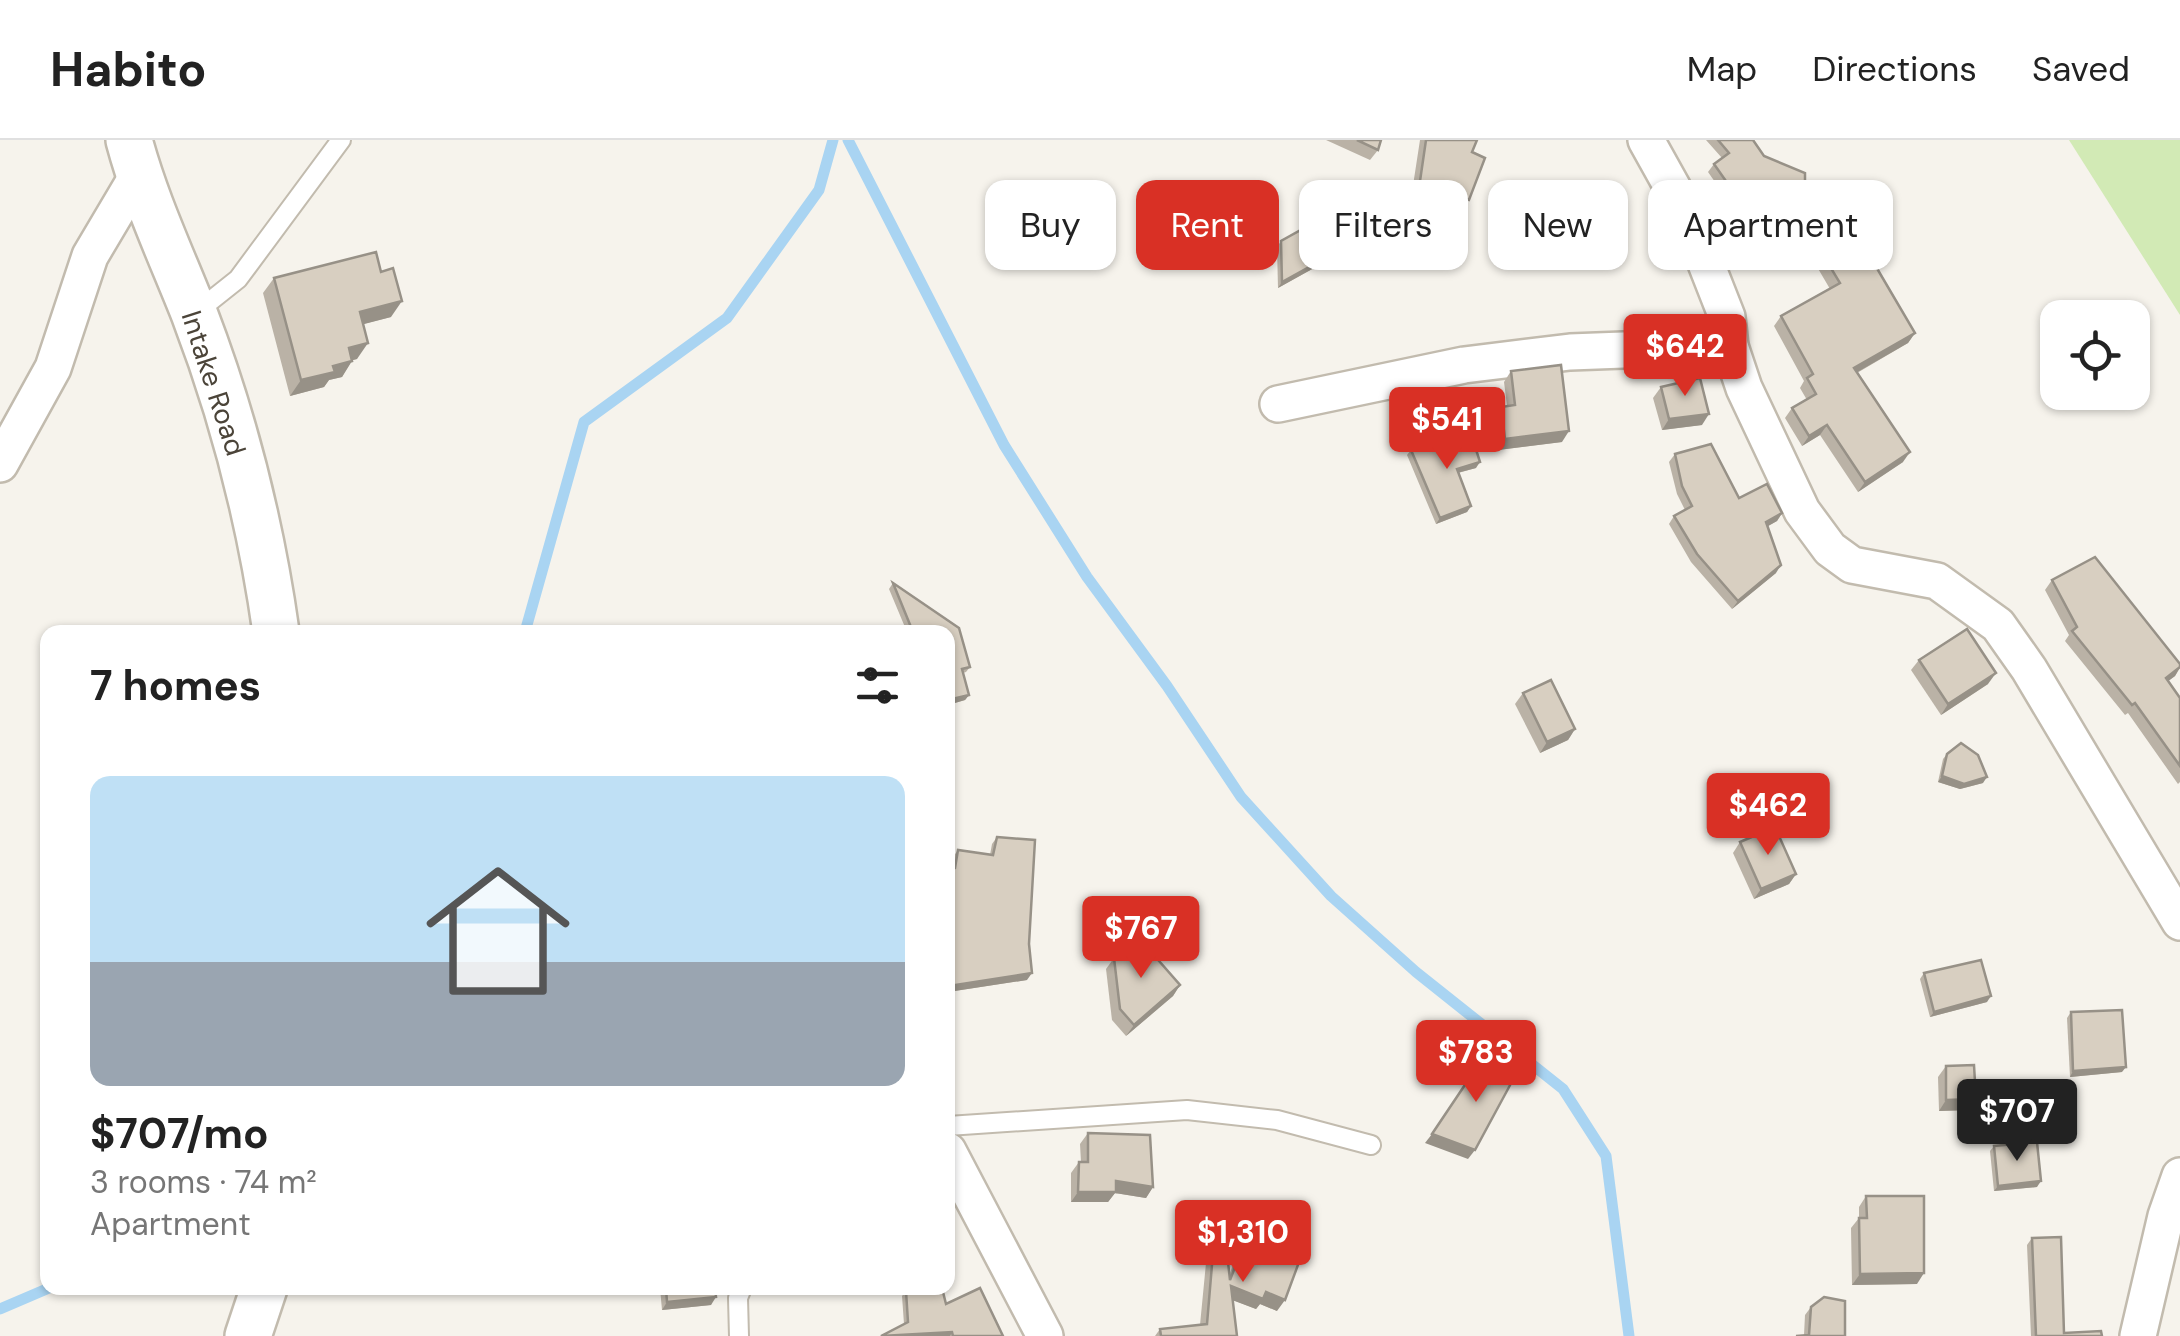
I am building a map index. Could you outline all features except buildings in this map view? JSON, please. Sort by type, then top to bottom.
[{"type":"street","points":[[1646,140],[1685,210],[1728,316],[1730,346],[1744,388],[1802,512],[1830,549],[1864,569],[1937,581],[1998,625],[2038,684],[2180,922]]},
{"type":"street","name":"Intake Road","points":[[133,158],[194,314],[266,555],[275,625]]},
{"type":"street","points":[[0,464],[53,368],[90,256],[133,158]]},
{"type":"street","points":[[1278,404],[1464,365],[1570,352],[1730,346]]},
{"type":"street","points":[[955,1164],[1046,1336]]},
{"type":"street","points":[[2138,1336],[2166,1216],[2180,1176]]},
{"type":"street","points":[[248,1336],[262,1295]]},
{"type":"lane","points":[[194,314],[238,279],[341,140]]},
{"type":"lane","points":[[955,1126],[1187,1110],[1276,1120],[1371,1145]]},
{"type":"lane","points":[[739,1295],[739,1336]]},
{"type":"green space","points":[[2069,140],[2180,140],[2180,315]]},
{"type":"waterway","points":[[527,625],[584,422],[727,318],[819,190],[833,140]]},
{"type":"waterway","points":[[848,140],[1004,445],[1087,577],[1167,686],[1241,797],[1331,896],[1416,972],[1563,1089],[1606,1156],[1629,1336]]},
{"type":"waterway","points":[[0,1309],[40,1292]]}]
